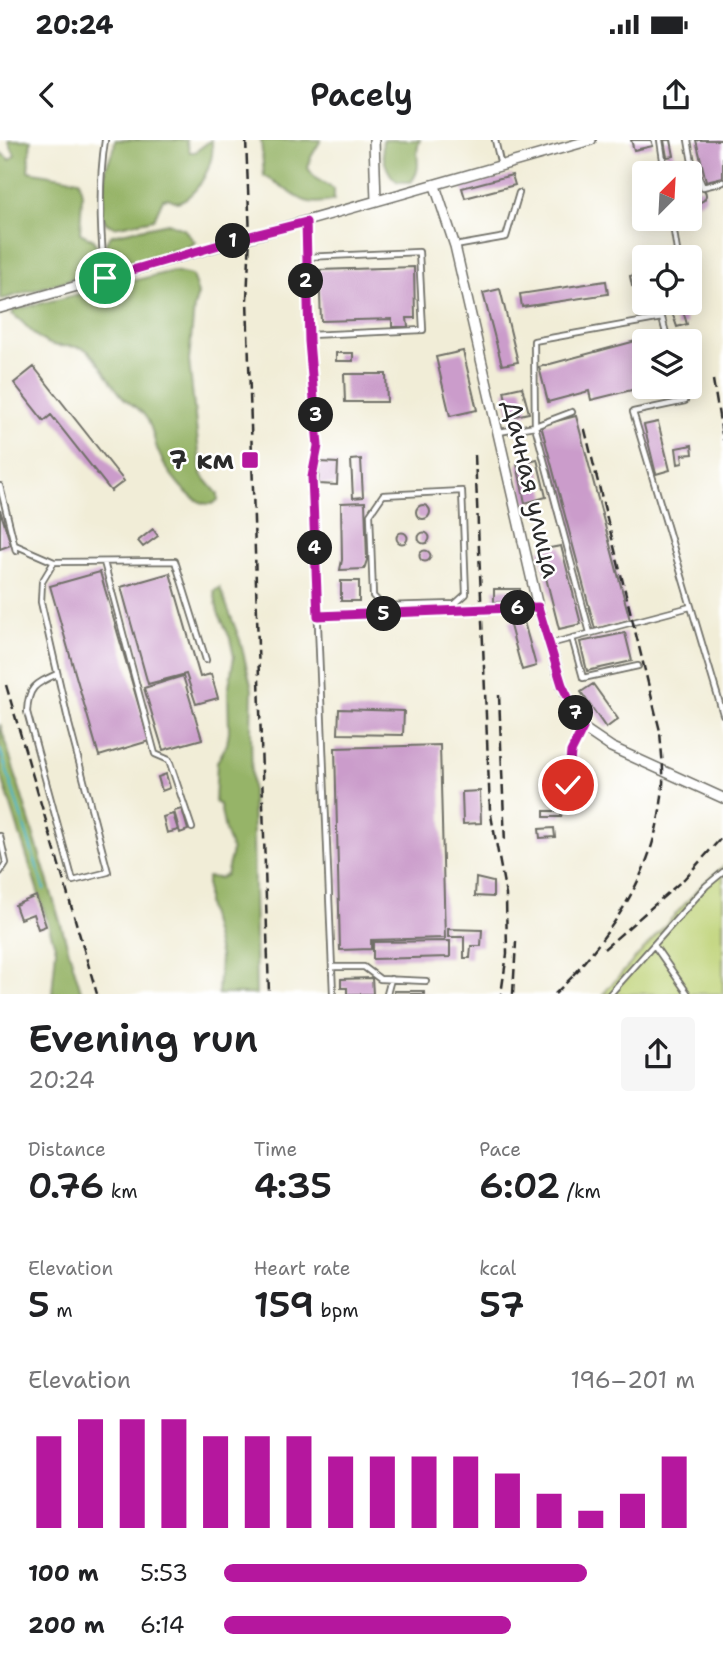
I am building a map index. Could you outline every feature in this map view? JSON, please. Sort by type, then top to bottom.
[{"type":"street","points":[[374,140],[376,201]]},
{"type":"street","points":[[0,308],[591,140]]},
{"type":"street","name":"Дачная улица","points":[[435,186],[455,246],[538,607],[562,685],[583,728]]},
{"type":"street","points":[[583,728],[611,747],[722,795]]},
{"type":"lane","points":[[105,140],[100,174],[100,212],[105,278]]},
{"type":"lane","points":[[495,140],[501,166]]},
{"type":"lane","points":[[660,140],[663,161]]},
{"type":"lane","points":[[688,140],[692,162],[703,187],[723,182]]},
{"type":"lane","points":[[455,246],[506,237],[519,193]]},
{"type":"lane","points":[[306,222],[309,335],[318,446],[312,477],[333,994]]},
{"type":"lane","points":[[306,257],[419,252],[423,330],[309,335]]},
{"type":"lane","points":[[590,634],[535,426],[534,341],[662,318],[665,329]]},
{"type":"lane","points":[[684,399],[633,412],[723,714]]},
{"type":"lane","points":[[498,432],[535,426],[572,412]]},
{"type":"lane","points":[[0,486],[16,551]]},
{"type":"lane","points":[[462,491],[466,594],[455,604],[383,606],[373,596],[370,514],[383,495],[462,491]]},
{"type":"lane","points":[[15,545],[54,562],[175,561],[206,660]]},
{"type":"lane","points":[[54,562],[42,582],[41,602],[108,872],[74,881],[27,712],[28,695],[38,682],[57,674]]},
{"type":"lane","points":[[104,562],[155,754],[169,761],[192,828]]},
{"type":"lane","points":[[318,616],[538,607]]},
{"type":"lane","points":[[550,644],[690,607]]},
{"type":"lane","points":[[572,638],[583,678],[638,666]]},
{"type":"lane","points":[[568,785],[571,752],[583,728]]},
{"type":"lane","points":[[0,836],[6,863],[0,872]]},
{"type":"lane","points":[[610,994],[706,886],[723,872]]},
{"type":"lane","points":[[654,945],[688,994]]},
{"type":"lane","points":[[332,967],[364,967],[380,979],[426,981]]},
{"type":"lane","points":[[387,994],[391,979]]},
{"type":"green space","points":[[8,140],[31,140],[28,171],[79,180],[82,194],[80,233],[94,240],[99,258],[98,266],[92,273],[0,300],[0,152],[10,160],[15,155]]},
{"type":"green space","points":[[115,140],[186,140],[190,152],[195,152],[211,140],[209,167],[198,186],[184,199],[177,202],[163,199],[154,219],[114,227],[106,223],[102,215],[106,167]]},
{"type":"green space","points":[[261,140],[321,140],[308,168],[315,178],[334,189],[334,200],[312,203],[296,197],[264,176]]},
{"type":"green space","points":[[383,140],[420,140],[417,171],[411,182],[398,182],[390,174],[384,157]]},
{"type":"green space","points":[[168,223],[184,229],[195,242],[119,265],[107,260],[106,242],[112,235]]},
{"type":"green space","points":[[173,271],[192,275],[198,294],[194,307],[189,361],[201,474],[218,494],[218,500],[212,504],[195,499],[179,485],[161,459],[148,420],[121,395],[90,352],[80,347],[55,346],[45,342],[12,314],[14,310]]},
{"type":"green space","points":[[220,588],[240,640],[252,689],[256,994],[218,994],[220,957],[207,904],[207,877],[220,878],[226,875],[232,851],[220,805],[215,802],[217,762],[227,744],[229,731],[228,691],[234,657],[230,638],[218,612],[214,591]]},
{"type":"green space","points":[[0,724],[82,994],[52,994],[56,949],[0,771]]},
{"type":"green space","points":[[723,867],[723,994],[603,994],[704,883]]},
{"type":"building","points":[[631,140],[651,140],[653,146],[634,150]]},
{"type":"building","points":[[664,140],[671,140],[674,156],[667,157]]},
{"type":"building","points":[[696,140],[723,140],[723,177],[706,181]]},
{"type":"building","points":[[512,175],[515,185],[465,198],[462,188]]},
{"type":"building","points":[[702,189],[706,195],[702,201]]},
{"type":"building","points":[[414,267],[415,318],[407,318],[408,327],[392,327],[392,319],[321,321],[319,270]]},
{"type":"building","points":[[606,281],[608,294],[522,307],[520,294]]},
{"type":"building","points":[[500,289],[518,362],[502,365],[483,293]]},
{"type":"building","points":[[673,315],[684,315],[687,324],[677,327]]},
{"type":"building","points":[[632,342],[632,390],[591,400],[589,391],[548,402],[539,367]]},
{"type":"building","points":[[463,351],[477,410],[450,416],[436,357]]},
{"type":"building","points":[[336,353],[353,353],[353,361],[336,361]]},
{"type":"building","points":[[34,367],[124,481],[111,491],[51,415],[44,421],[14,383]]},
{"type":"building","points":[[344,374],[386,374],[387,402],[345,402]]},
{"type":"building","points":[[522,387],[529,413],[510,417],[504,391]]},
{"type":"building","points":[[576,416],[630,620],[595,629],[541,425]]},
{"type":"building","points":[[658,422],[670,470],[656,474],[644,425]]},
{"type":"building","points":[[692,445],[693,454],[682,455],[683,463],[678,464],[676,448]]},
{"type":"building","points":[[361,459],[363,497],[353,498],[351,460]]},
{"type":"building","points":[[537,459],[546,497],[525,503],[517,464]]},
{"type":"building","points":[[319,462],[338,463],[337,485],[318,484]]},
{"type":"building","points":[[365,502],[367,560],[364,569],[340,570],[341,503]]},
{"type":"building","points":[[423,505],[428,507],[428,517],[423,519],[418,517],[416,512],[418,507]]},
{"type":"building","points":[[0,510],[11,545],[0,549]]},
{"type":"building","points":[[153,529],[158,536],[143,547],[138,541]]},
{"type":"building","points":[[402,533],[406,534],[406,542],[402,543],[398,542],[397,538],[398,534]]},
{"type":"building","points":[[424,533],[428,534],[428,542],[424,543],[420,542],[419,538],[420,534]]},
{"type":"building","points":[[561,546],[581,624],[559,629],[539,550]]},
{"type":"building","points":[[425,551],[429,552],[429,560],[425,561],[421,560],[420,556],[421,552]]},
{"type":"building","points":[[100,572],[149,741],[99,756],[50,586]]},
{"type":"building","points":[[170,573],[200,677],[211,674],[218,698],[196,704],[186,674],[148,684],[121,587]]},
{"type":"building","points":[[341,581],[359,581],[359,601],[341,601]]},
{"type":"building","points":[[494,589],[520,589],[521,603],[494,602]]},
{"type":"building","points":[[523,618],[536,666],[522,670],[509,622]]},
{"type":"building","points":[[625,633],[632,661],[587,671],[580,642]]},
{"type":"building","points":[[183,676],[202,739],[163,750],[144,688]]},
{"type":"building","points":[[593,684],[618,719],[606,728],[581,692]]},
{"type":"building","points":[[339,709],[404,711],[403,735],[338,734]]},
{"type":"building","points":[[440,745],[445,938],[371,940],[371,949],[340,950],[335,748]]},
{"type":"building","points":[[166,774],[170,788],[162,791],[158,777]]},
{"type":"building","points":[[480,791],[481,823],[463,824],[462,792]]},
{"type":"building","points":[[182,809],[188,830],[180,833],[174,811]]},
{"type":"building","points":[[544,811],[562,811],[561,817],[544,817]]},
{"type":"building","points":[[173,814],[178,830],[167,833],[163,817]]},
{"type":"building","points":[[554,828],[555,837],[540,838],[539,829]]},
{"type":"building","points":[[476,878],[493,882],[493,897],[475,896]]},
{"type":"building","points":[[36,896],[46,926],[38,929],[33,914],[20,919],[15,905]]},
{"type":"building","points":[[448,929],[482,930],[481,946],[471,946],[470,958],[464,958],[464,937],[448,937]]},
{"type":"building","points":[[450,941],[450,957],[373,959],[373,942]]},
{"type":"building","points":[[372,978],[373,994],[347,994],[347,988],[341,988],[341,979]]},
{"type":"building","points":[[394,991],[424,991],[424,994],[394,994]]},
{"type":"waterway","points":[[0,749],[44,889]]},
{"type":"railway","points":[[246,140],[250,236],[247,299],[269,994]]},
{"type":"railway","points":[[713,380],[723,440]]},
{"type":"railway","points":[[573,975],[622,910],[645,865],[659,813],[663,779],[660,731],[584,426]]},
{"type":"railway","points":[[475,455],[490,810],[506,895],[507,954],[501,994]]},
{"type":"railway","points":[[6,685],[97,994]]},
{"type":"railway","points":[[499,695],[505,844]]},
{"type":"railway","points":[[604,949],[684,879],[723,836]]},
{"type":"railway","points":[[513,994],[516,942]]},
{"type":"railway","points":[[555,994],[580,969]]},
{"type":"place","name":"7 км","points":[[250,460]]},
{"type":"route","points":[[105,278],[306,222],[309,341],[318,446],[312,477],[318,616],[538,607],[562,685],[583,728],[571,752],[568,785]]}]
